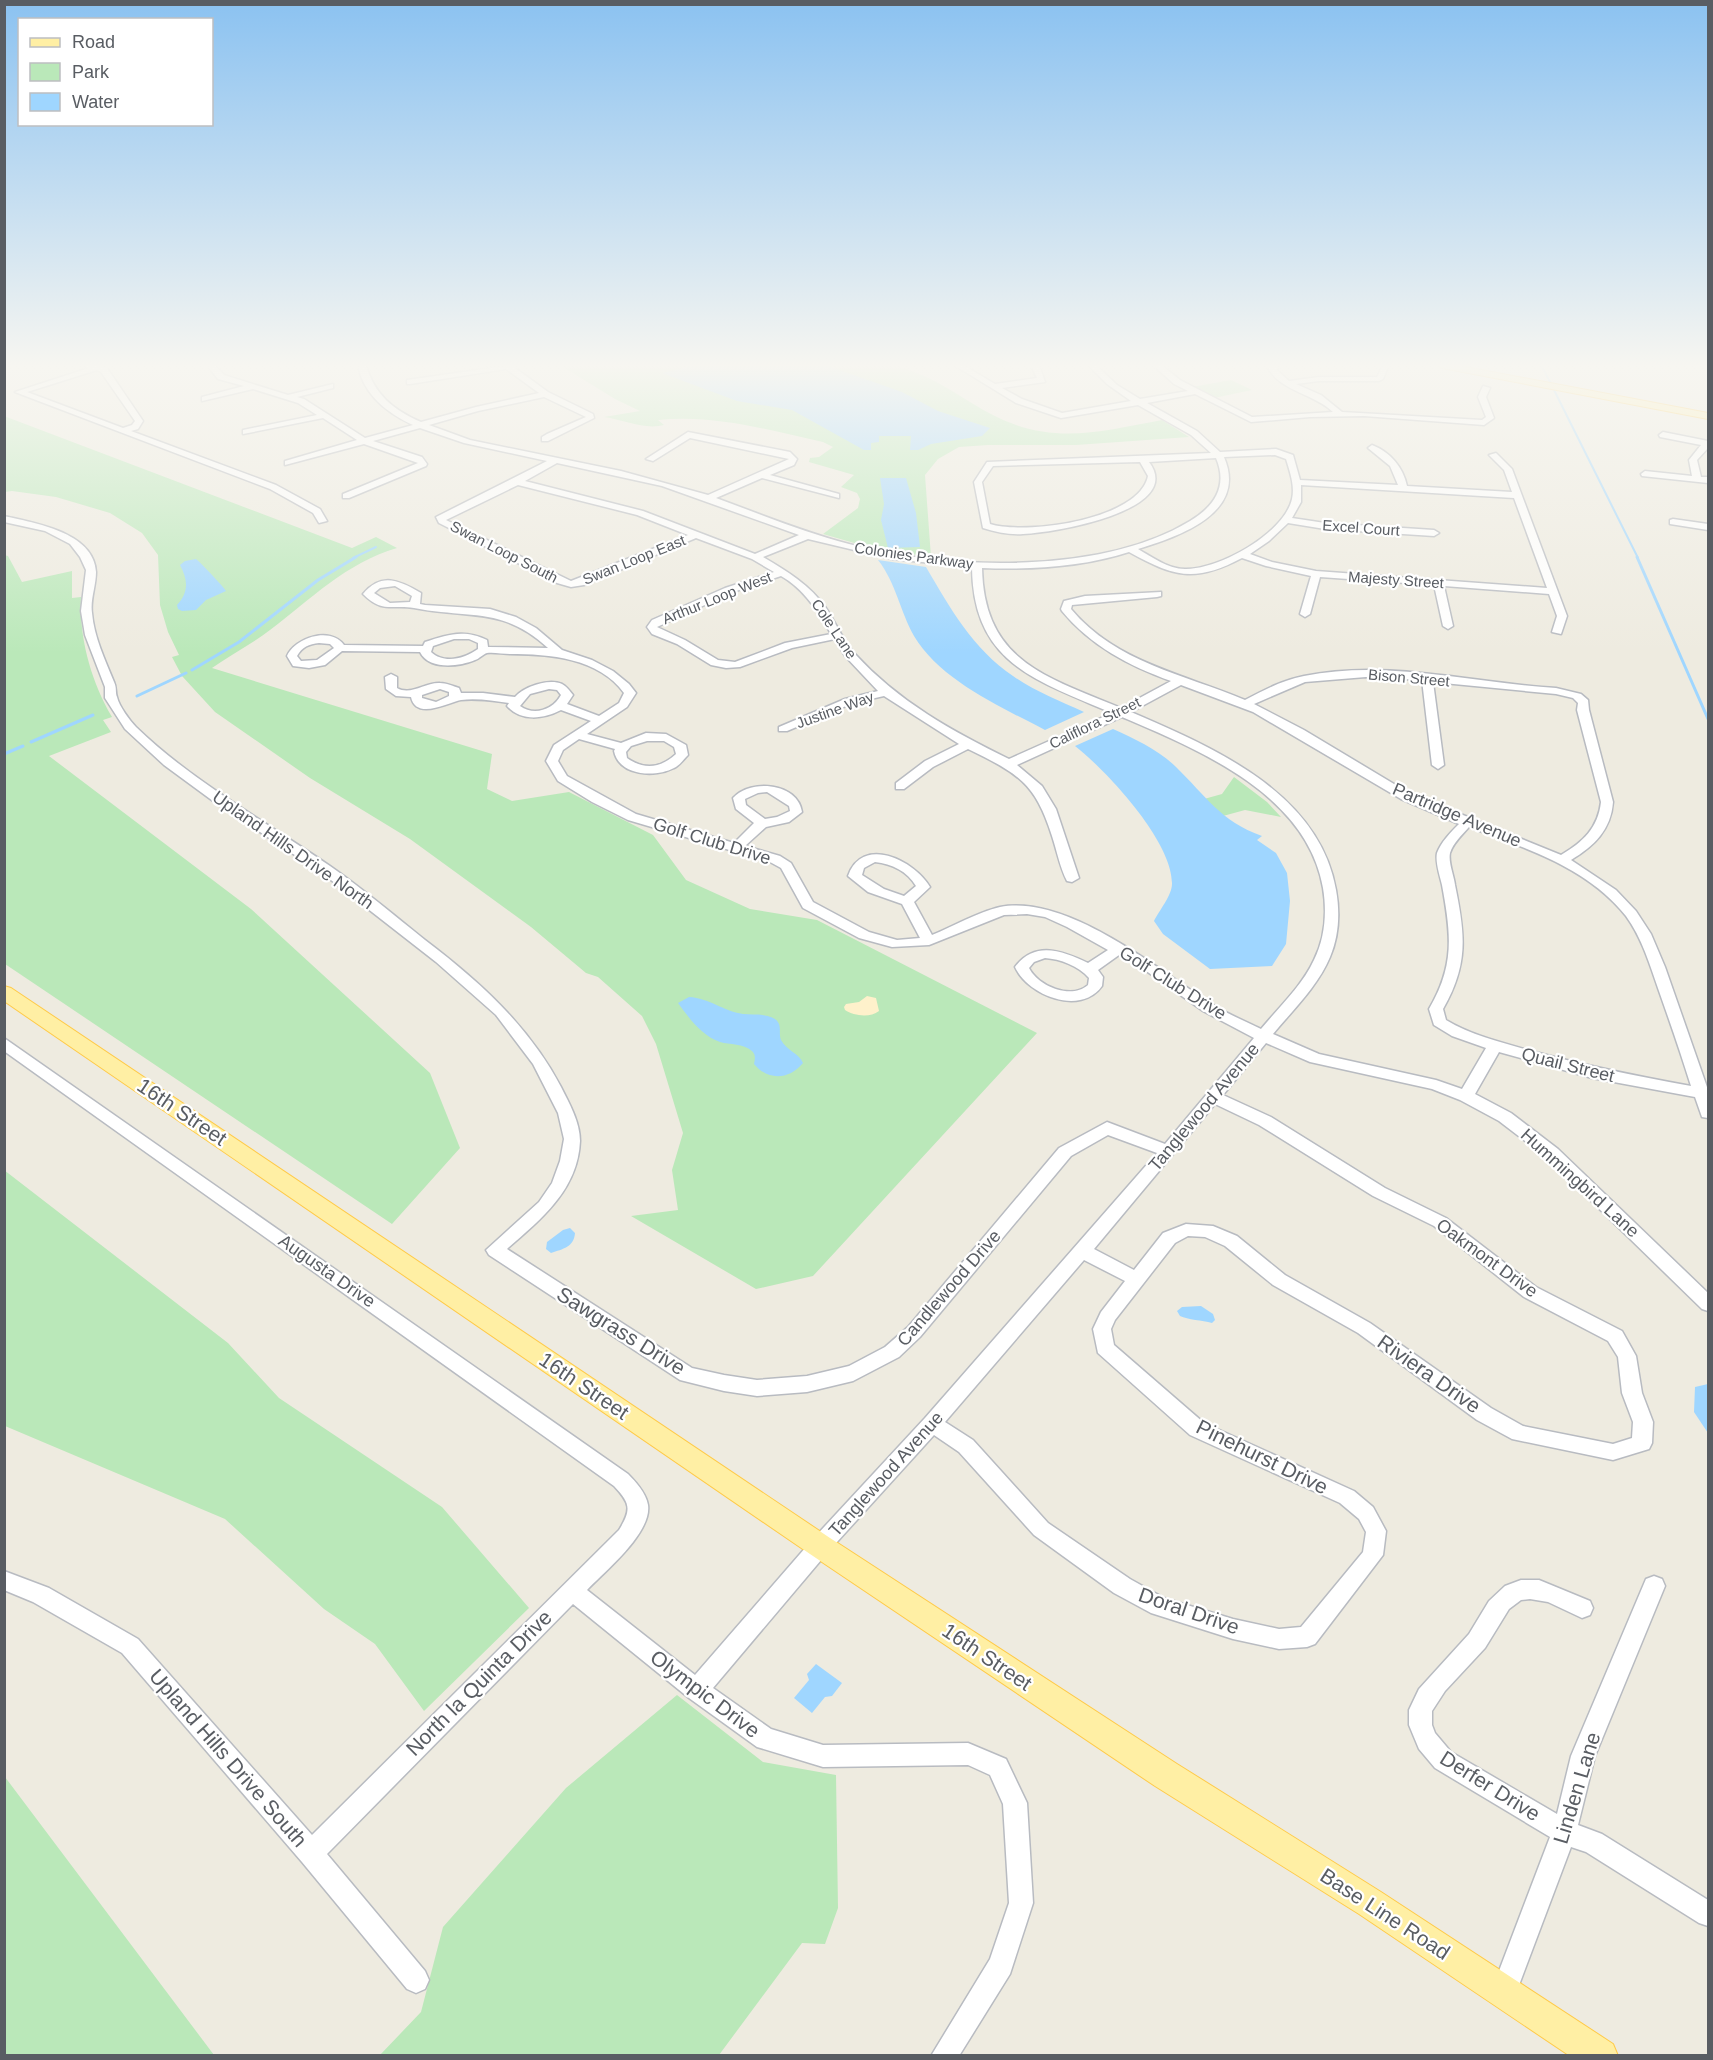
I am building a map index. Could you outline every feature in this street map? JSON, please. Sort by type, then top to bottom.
[{"type":"main road","name":"16th Street","points":[[4,992],[820,1546],[1166,1775]]},
{"type":"main road","name":"Base Line Road","points":[[1166,1775],[1360,1897],[1601,2055]]},
{"type":"street","points":[[203,461],[273,487],[317,511],[322,521]]},
{"type":"street","points":[[288,463],[294,461]]},
{"type":"street","points":[[346,496],[423,464],[421,461]]},
{"type":"street","points":[[517,482],[554,461]]},
{"type":"street","name":"Colonies Parkway","points":[[561,461],[637,477],[710,497],[808,535],[887,555],[977,565],[1063,561],[1106,555],[1142,546],[1190,525],[1218,502],[1225,491],[1227,479],[1222,461]]},
{"type":"street","points":[[710,497],[791,461]]},
{"type":"street","points":[[1116,461],[1081,464],[990,464],[978,482],[986,526],[993,530],[1008,532],[1073,524],[1101,517],[1139,498],[1149,488],[1152,478],[1144,461]]},
{"type":"street","points":[[1131,549],[1172,571],[1187,573],[1201,571],[1241,554],[1264,541],[1288,520],[1296,502],[1297,482],[1291,461]]},
{"type":"street","points":[[1391,461],[1402,476],[1403,488]]},
{"type":"street","points":[[1500,461],[1508,469],[1562,616],[1557,632]]},
{"type":"street","points":[[1693,461],[1698,479]]},
{"type":"street","points":[[1646,474],[1708,480]]},
{"type":"street","points":[[761,475],[836,496]]},
{"type":"street","name":"Swan Loop South","points":[[517,482],[441,517],[442,521],[571,584]]},
{"type":"street","name":"Cole Lane","points":[[517,482],[614,505],[697,534],[755,557],[783,572],[814,599],[849,654],[886,692],[922,717],[968,744],[1009,764],[1038,789],[1050,809],[1072,878]]},
{"type":"street","points":[[1297,482],[1517,495]]},
{"type":"street","name":"Upland Hills Drive North","points":[[4,519],[48,529],[73,542],[85,555],[91,570],[87,611],[90,635],[111,687],[111,698],[129,727],[168,762],[217,798],[327,870],[441,959],[501,1012],[540,1062],[566,1113],[572,1140],[568,1161],[560,1184],[545,1206],[495,1250]]},
{"type":"street","name":"Excel Court","points":[[1288,520],[1325,526],[1434,533]]},
{"type":"street","points":[[1673,522],[1708,527]]},
{"type":"street","name":"Swan Loop East","points":[[571,584],[580,583],[697,534]]},
{"type":"street","points":[[755,557],[808,535]]},
{"type":"street","points":[[1142,546],[1184,568],[1187,573]]},
{"type":"street","name":"Majesty Street","points":[[1241,554],[1269,564],[1316,574],[1553,591]]},
{"type":"street","name":"Tanglewood Avenue","points":[[697,1690],[820,1546],[932,1424],[1168,1151],[1309,981],[1324,954],[1333,909],[1329,879],[1316,845],[1285,806],[1234,766],[1204,750],[1065,688],[1025,666],[1000,646],[982,617],[976,589],[977,565]]},
{"type":"street","name":"Arthur Loop West","points":[[783,572],[729,590],[656,622],[652,627],[656,632],[681,642],[715,663],[726,665],[742,663],[789,645],[836,636]]},
{"type":"street","points":[[1305,615],[1316,574]]},
{"type":"street","points":[[1438,583],[1448,626]]},
{"type":"street","name":"Partridge Avenue","points":[[1157,594],[1085,599],[1068,603],[1066,609],[1071,617],[1102,645],[1128,659],[1246,704],[1405,796],[1562,860],[1590,876],[1612,894],[1631,914],[1650,945],[1708,1113]]},
{"type":"street","points":[[414,605],[425,610],[440,612],[479,611],[502,615],[538,633],[559,654]]},
{"type":"street","points":[[483,650],[483,642],[462,635],[443,637],[429,644],[426,649],[428,657],[453,662],[472,658],[483,650],[559,654]]},
{"type":"street","points":[[339,648],[426,649]]},
{"type":"street","name":"Golf Club Drive","points":[[559,654],[595,666],[625,683],[630,693],[623,705],[558,748],[552,761],[562,778],[596,799],[632,817],[775,859],[786,866],[808,905],[864,936],[897,944],[928,941],[1002,911],[1027,910],[1048,914],[1119,949],[1170,979],[1208,1008],[1263,1035]]},
{"type":"street","name":"Bison Street","points":[[1246,704],[1282,686],[1331,675],[1358,674],[1556,691],[1576,696],[1584,702],[1583,710],[1607,802],[1607,813],[1604,824],[1588,844],[1562,860]]},
{"type":"street","points":[[391,677],[392,689],[400,694],[417,693],[426,688],[446,686],[455,690],[455,697]]},
{"type":"street","points":[[1427,679],[1438,765]]},
{"type":"street","name":"Califlora Street","points":[[1009,764],[1122,713],[1181,680]]},
{"type":"street","points":[[549,686],[560,687],[567,695],[566,700],[547,712],[531,715],[515,709],[513,706],[516,700],[530,690],[549,686]]},
{"type":"street","name":"Justine Way","points":[[783,729],[849,702],[886,692]]},
{"type":"street","points":[[417,693],[415,696],[418,702],[428,705],[447,702],[455,697],[483,696],[516,700]]},
{"type":"street","points":[[559,705],[602,721]]},
{"type":"street","points":[[576,735],[622,747],[636,740],[666,738],[680,745],[682,755],[663,768],[641,769],[631,767],[619,758],[622,747]]},
{"type":"street","points":[[900,786],[929,764],[968,744]]},
{"type":"street","name":"Quail Street","points":[[1466,822],[1451,840],[1443,855],[1456,926],[1455,963],[1449,987],[1436,1009],[1439,1022],[1457,1033],[1592,1073],[1702,1093]]},
{"type":"street","points":[[736,849],[762,823]]},
{"type":"street","points":[[907,901],[923,887],[920,877],[905,867],[886,859],[871,859],[860,864],[855,870],[855,876],[868,888],[885,896],[907,901],[928,941]]},
{"type":"street","points":[[1089,969],[1119,949]]},
{"type":"street","points":[[1053,952],[1089,969],[1096,977],[1095,986],[1083,996],[1070,996],[1053,992],[1030,981],[1023,973],[1022,967],[1027,960],[1038,954],[1053,952]]},
{"type":"street","name":"Hummingbird Lane","points":[[1263,1035],[1315,1058],[1437,1085],[1466,1096],[1505,1117],[1552,1153],[1708,1305]]},
{"type":"street","name":"Augusta Drive","points":[[4,1043],[621,1480],[635,1494],[639,1508]]},
{"type":"street","points":[[1466,1096],[1496,1046]]},
{"type":"street","name":"Oakmont Drive","points":[[1213,1097],[1265,1121],[1379,1192],[1440,1222],[1530,1292],[1615,1336],[1628,1356],[1632,1393]]},
{"type":"street","name":"Candlewood Drive","points":[[757,1388],[807,1384],[853,1373],[892,1352],[914,1332],[1065,1152],[1107,1128],[1168,1151]]},
{"type":"street","name":"Riviera Drive","points":[[1137,1279],[1169,1238],[1186,1230],[1207,1231],[1231,1241],[1279,1280],[1364,1328],[1484,1414],[1520,1433],[1613,1452],[1642,1443],[1643,1422],[1632,1393]]},
{"type":"street","name":"Sawgrass Drive","points":[[495,1250],[687,1375],[757,1388]]},
{"type":"street","points":[[1081,1250],[1137,1279]]},
{"type":"street","name":"Pinehurst Drive","points":[[1137,1279],[1107,1317],[1102,1329],[1105,1348],[1197,1429],[1347,1497],[1366,1513],[1376,1531]]},
{"type":"street","name":"Doral Drive","points":[[932,1424],[966,1446],[1041,1529],[1068,1550],[1122,1586],[1159,1606],[1233,1629],[1279,1639],[1307,1637],[1373,1555],[1376,1531]]},
{"type":"street","name":"North la Quinta Drive","points":[[310,1853],[626,1536],[634,1524],[639,1508]]},
{"type":"street","name":"Upland Hills Drive South","points":[[4,1580],[41,1595],[130,1646],[310,1853],[416,1980]]},
{"type":"street","name":"Linden Lane","points":[[1504,1992],[1564,1832],[1583,1756],[1654,1586]]},
{"type":"street","name":"Derfer Drive","points":[[1582,1608],[1557,1595],[1533,1588],[1513,1593],[1500,1606],[1475,1643],[1441,1680],[1419,1710],[1419,1726],[1428,1746],[1443,1760],[1564,1832],[1593,1843],[1708,1914]]},
{"type":"street","name":"Olympic Drive","points":[[571,1590],[697,1690],[765,1739],[823,1756],[968,1754],[998,1767],[1015,1803],[1021,1903],[1001,1965],[944,2055]]},
{"type":"green space","points":[[5,461],[123,461],[352,548],[376,537],[397,548],[345,572],[263,635],[212,668],[492,754],[487,789],[512,801],[569,792],[653,835],[686,880],[750,909],[817,920],[1037,1033],[813,1276],[756,1289],[631,1216],[678,1210],[672,1170],[683,1133],[656,1044],[642,1016],[598,977],[586,973],[531,927],[410,839],[310,778],[215,712],[182,676],[172,657],[179,655],[168,632],[160,605],[158,555],[142,533],[110,513],[56,497],[5,492]]},
{"type":"green space","points":[[936,461],[925,475],[931,557],[875,549],[823,534],[858,508],[860,499],[857,493],[841,487],[854,475],[809,462]]},
{"type":"green space","points":[[4,555],[8,556],[22,582],[72,571],[72,598],[81,597],[84,643],[92,674],[112,717],[103,720],[111,732],[49,756],[251,909],[430,1073],[460,1148],[392,1224],[5,964]]},
{"type":"green space","points":[[1234,777],[1267,802],[1281,817],[1245,810],[1223,816],[1204,799],[1222,794]]},
{"type":"green space","points":[[4,1170],[228,1343],[279,1398],[442,1507],[529,1608],[424,1711],[375,1644],[324,1609],[225,1519],[5,1426]]},
{"type":"green space","points":[[677,1695],[763,1762],[836,1775],[838,1908],[825,1944],[802,1943],[719,2055],[380,2055],[421,2012],[443,1927],[566,1788]]},
{"type":"green space","points":[[5,1777],[214,2055],[5,2055]]},
{"type":"sand","points":[[867,996],[876,998],[879,1011],[871,1015],[862,1015],[845,1010],[846,1004],[859,1002]]},
{"type":"water","points":[[880,478],[906,478],[916,513],[920,547],[888,548],[881,520],[884,504]]},
{"type":"water","points":[[196,559],[226,591],[206,600],[196,610],[182,611],[177,605],[184,595],[186,586],[180,565],[185,561]]},
{"type":"water","points":[[878,560],[926,567],[964,627],[999,665],[1047,696],[1084,712],[1045,730],[991,702],[955,679],[925,652],[914,636],[894,588]]},
{"type":"water","points":[[1113,729],[1162,755],[1224,815],[1247,830],[1262,836],[1257,840],[1276,853],[1287,873],[1290,901],[1286,944],[1272,966],[1210,969],[1163,934],[1154,921],[1168,898],[1172,884],[1162,848],[1150,828],[1120,790],[1075,746]]},
{"type":"water","points":[[689,997],[743,1014],[763,1015],[775,1019],[779,1024],[781,1040],[803,1063],[785,1075],[772,1076],[760,1070],[754,1064],[754,1054],[748,1048],[720,1042],[696,1026],[678,1003]]},
{"type":"water","points":[[570,1228],[575,1233],[570,1244],[564,1249],[551,1253],[546,1249],[547,1242],[563,1230]]},
{"type":"water","points":[[1201,1306],[1213,1314],[1215,1320],[1212,1323],[1180,1316],[1177,1311],[1182,1307]]},
{"type":"water","points":[[1708,1384],[1708,1433],[1694,1412],[1695,1387]]},
{"type":"water","points":[[816,1664],[842,1683],[832,1696],[825,1697],[812,1713],[794,1698],[809,1680],[807,1674]]},
{"type":"waterway","points":[[1590,461],[1638,558]]},
{"type":"waterway","points":[[353,558],[376,547]]},
{"type":"waterway","points":[[192,670],[239,642],[318,580],[356,557]]},
{"type":"waterway","points":[[1637,557],[1708,719]]},
{"type":"waterway","points":[[137,696],[186,673]]},
{"type":"waterway","points":[[31,742],[93,715]]},
{"type":"waterway","points":[[4,754],[23,746]]}]
